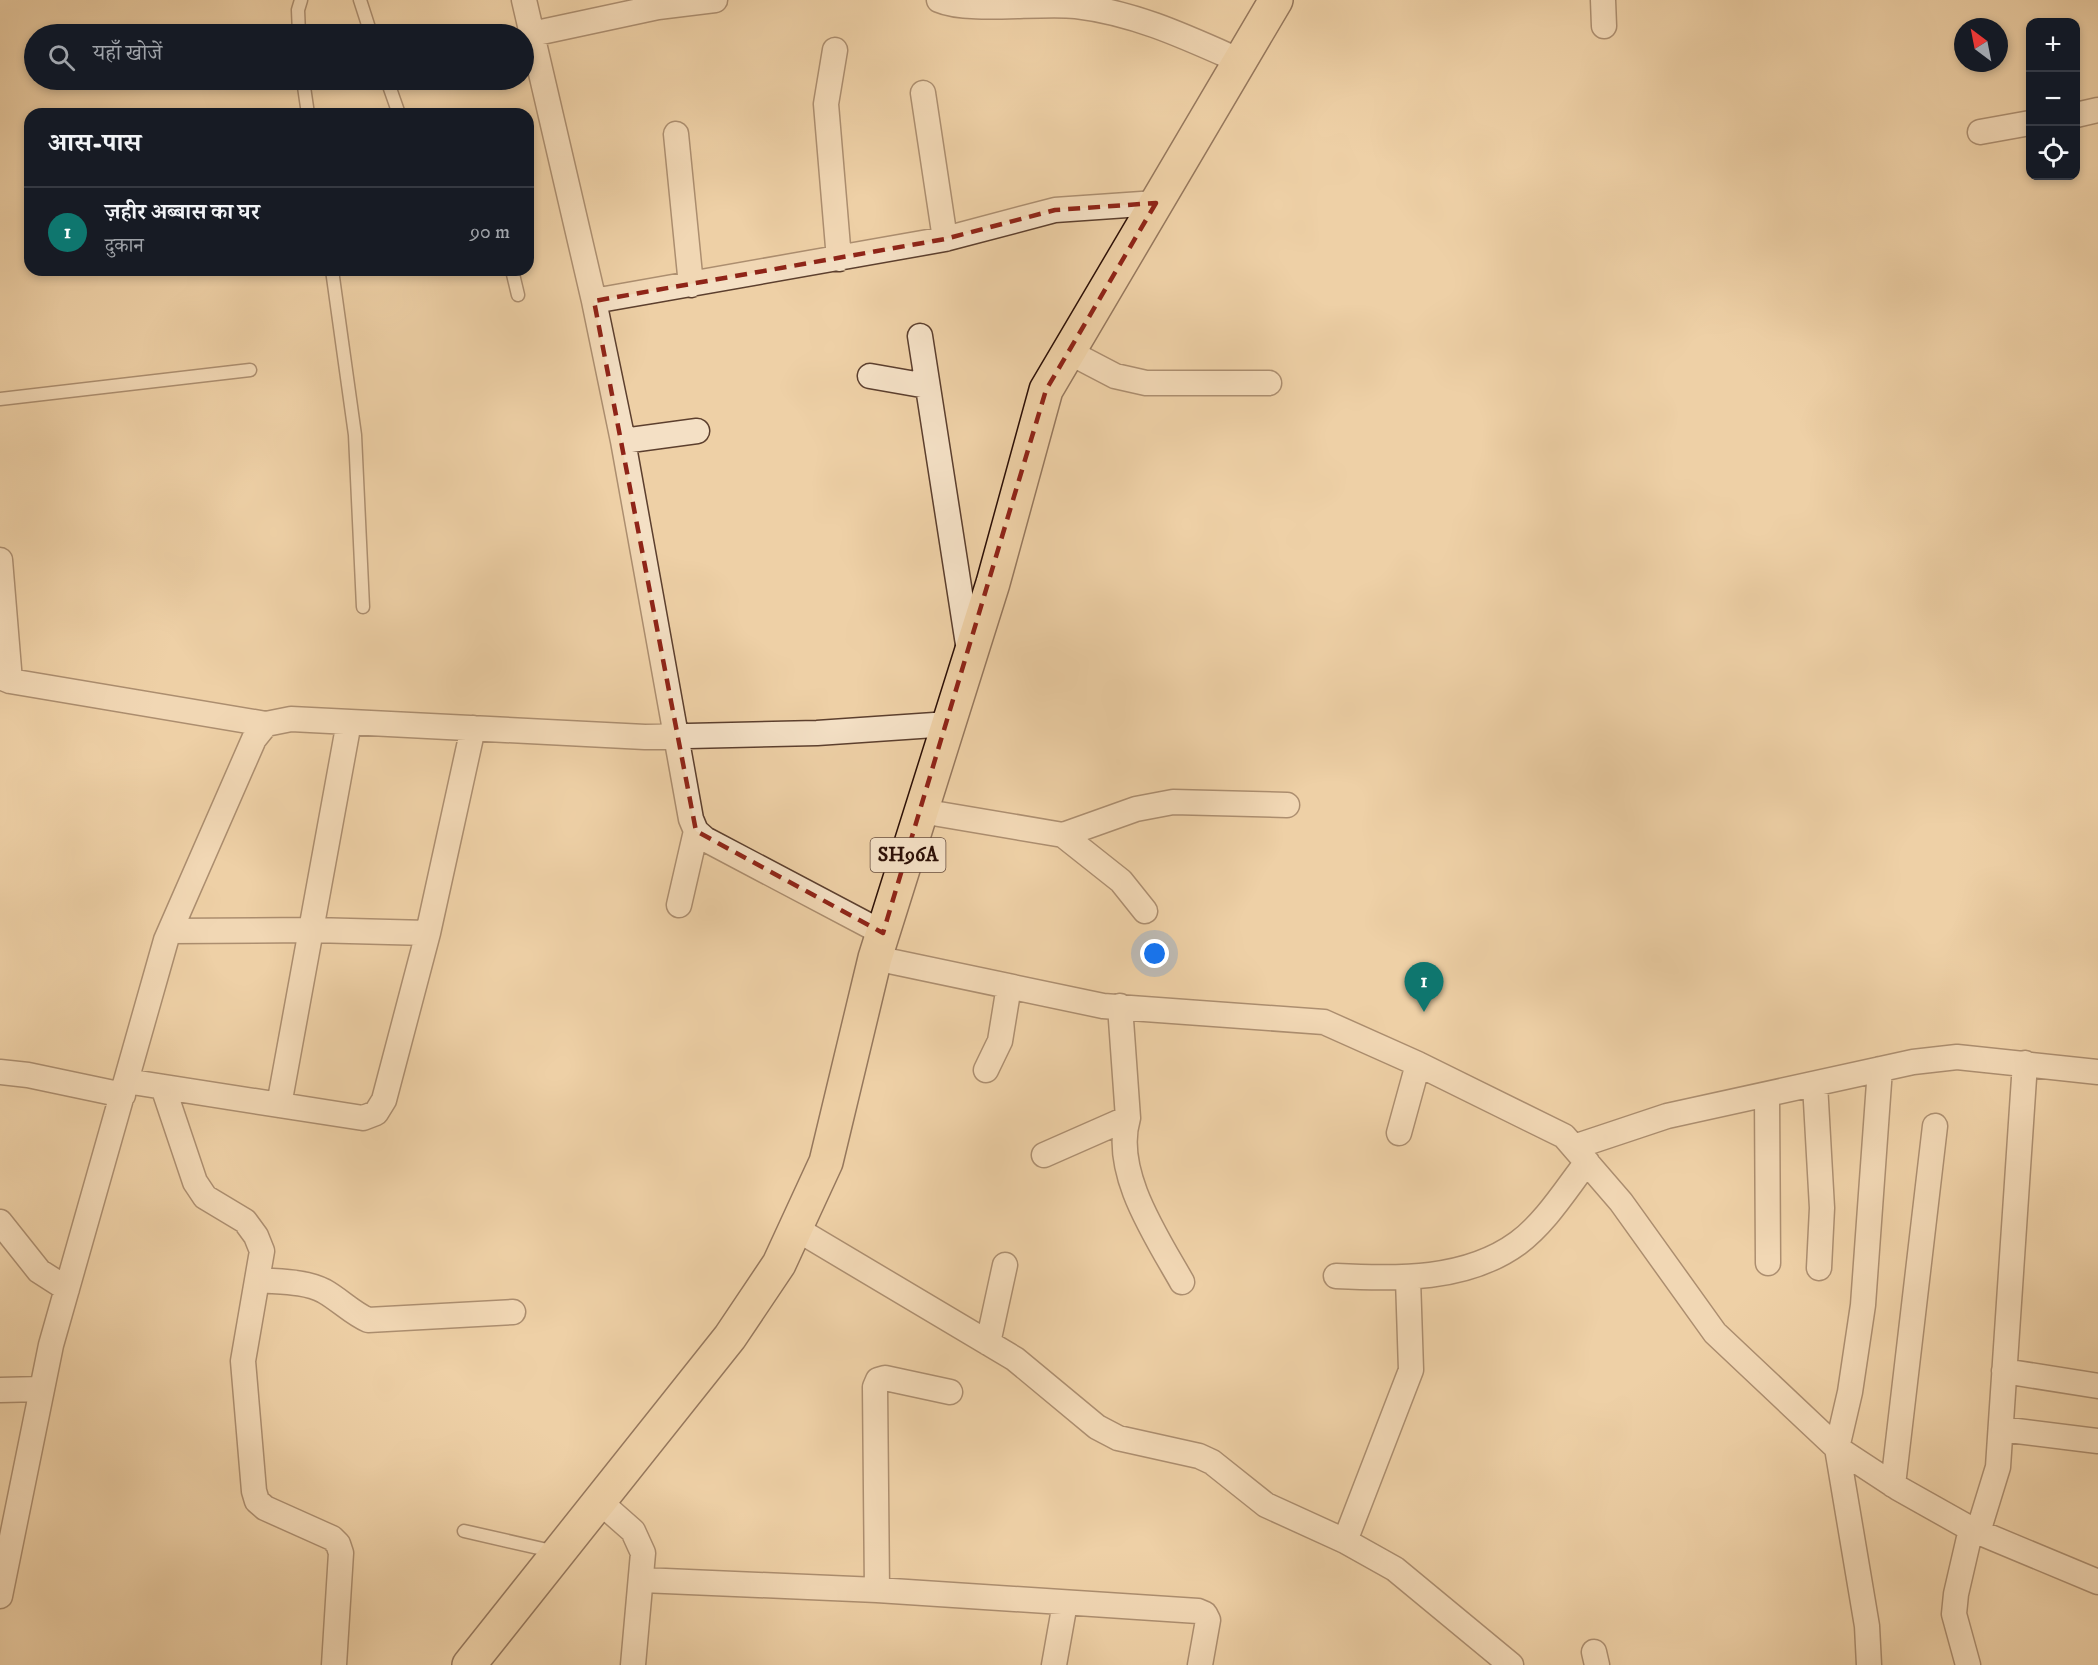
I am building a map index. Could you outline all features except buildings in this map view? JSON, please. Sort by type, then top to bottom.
[{"type":"main road","name":"SH96A","points":[[469,1665],[730,1337],[779,1264],[826,1162],[879,945],[970,656],[1046,390],[1276,0]]},
{"type":"street","points":[[524,0],[530,24]]},
{"type":"street","points":[[534,33],[597,10],[658,7],[715,0]]},
{"type":"street","points":[[1603,0],[1604,26]]},
{"type":"street","points":[[942,1],[960,6],[1047,4],[1114,12],[1162,26],[1240,61]]},
{"type":"street","points":[[534,43],[594,301],[623,441],[675,737],[696,831],[679,905]]},
{"type":"street","points":[[835,50],[826,104],[839,259]]},
{"type":"street","points":[[923,93],[945,239]]},
{"type":"street","points":[[1980,132],[2026,124]]},
{"type":"street","points":[[676,134],[691,285]]},
{"type":"street","points":[[594,301],[945,239],[1055,210],[1156,203]]},
{"type":"street","points":[[920,336],[970,656]]},
{"type":"street","points":[[1069,352],[1128,381],[1269,384]]},
{"type":"street","points":[[870,376],[927,386]]},
{"type":"street","points":[[623,441],[697,432]]},
{"type":"street","points":[[0,560],[5,679],[266,724],[291,719],[675,737],[817,733],[949,724]]},
{"type":"street","points":[[279,1105],[349,722]]},
{"type":"street","points":[[0,1596],[42,1389],[124,1088],[171,931],[254,739],[266,724]]},
{"type":"street","points":[[0,1072],[124,1088],[163,1087],[363,1118],[376,1113],[384,1100],[428,933],[473,728]]},
{"type":"street","points":[[1064,835],[1136,809],[1173,802],[1287,805]]},
{"type":"street","points":[[921,811],[1064,835],[1121,881],[1145,911]]},
{"type":"street","points":[[696,831],[705,839],[879,945],[1009,986],[1102,1006],[1324,1022],[1418,1064],[1564,1136],[1621,1202],[1715,1333],[1836,1448],[1893,1485],[1974,1531],[2098,1582]]},
{"type":"street","points":[[171,931],[311,930],[428,933]]},
{"type":"street","points":[[986,1070],[1000,1041],[1009,986]]},
{"type":"street","points":[[1120,1006],[1128,1118],[1124,1131],[1124,1161],[1149,1222],[1182,1282]]},
{"type":"street","points":[[1336,1276],[1408,1279],[1475,1264],[1497,1256],[1520,1242],[1544,1218],[1580,1154],[1667,1116],[1913,1062],[1957,1057],[2098,1072]]},
{"type":"street","points":[[1968,1665],[1954,1614],[1956,1594],[1974,1531],[1996,1481],[2025,1063]]},
{"type":"street","points":[[1399,1133],[1418,1064]]},
{"type":"street","points":[[1869,1665],[1867,1626],[1836,1448],[1850,1392],[1863,1305],[1880,1070]]},
{"type":"street","points":[[1815,1084],[1822,1208],[1820,1268]]},
{"type":"street","points":[[163,1087],[195,1182],[205,1197],[245,1221],[256,1236],[262,1251],[243,1361],[254,1491],[257,1501],[265,1508],[332,1538],[338,1544],[341,1553],[334,1665]]},
{"type":"street","points":[[1767,1095],[1768,1263]]},
{"type":"street","points":[[1044,1155],[1128,1118]]},
{"type":"street","points":[[1893,1485],[1935,1126]]},
{"type":"street","points":[[0,1222],[39,1271],[68,1289]]},
{"type":"street","points":[[795,1228],[1032,1371],[1097,1427],[1118,1438],[1199,1456],[1212,1462],[1266,1505],[1345,1541],[1406,1577],[1489,1658],[1511,1665]]},
{"type":"street","points":[[988,1343],[1005,1265]]},
{"type":"street","points":[[1345,1541],[1411,1370],[1408,1279]]},
{"type":"street","points":[[258,1280],[305,1285],[322,1290],[354,1314],[368,1320],[513,1312]]},
{"type":"street","points":[[2004,1371],[2098,1386]]},
{"type":"street","points":[[877,1590],[875,1387],[878,1380],[885,1378],[950,1392]]},
{"type":"street","points":[[0,1390],[42,1389]]},
{"type":"street","points":[[2001,1429],[2098,1441]]},
{"type":"street","points":[[599,1502],[633,1531],[643,1553],[633,1665]]},
{"type":"street","points":[[642,1580],[877,1590],[1198,1611],[1205,1614],[1208,1620],[1200,1665]]},
{"type":"street","points":[[1054,1665],[1065,1603]]},
{"type":"lane","points":[[299,24],[298,9],[301,0]]},
{"type":"lane","points":[[360,0],[368,24]]},
{"type":"lane","points":[[304,90],[307,108]]},
{"type":"lane","points":[[391,90],[397,108]]},
{"type":"lane","points":[[333,276],[355,435],[363,608]]},
{"type":"lane","points":[[513,276],[518,295]]},
{"type":"lane","points":[[0,399],[250,369]]},
{"type":"lane","points":[[464,1531],[559,1553]]},
{"type":"highlighted area","points":[[1156,203],[1046,390],[883,933],[696,831],[594,301],[945,239],[1055,210]]},
{"type":"place","name":"ज़हीर अब्बास का घर","points":[[1424,1012]]}]
